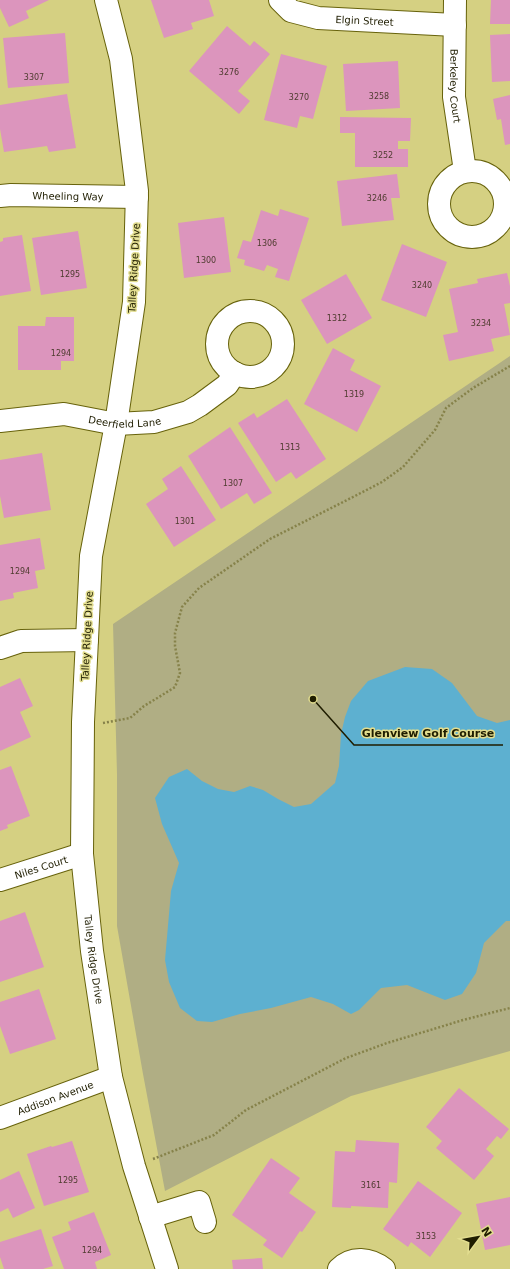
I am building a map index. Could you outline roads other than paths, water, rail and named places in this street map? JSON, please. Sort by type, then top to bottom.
[{"type":"street","name":"Talley Ridge Drive","points":[[106,0],[121,59],[137,197],[134,302],[116,424],[91,556],[83,722],[82,854],[92,951],[111,1077],[134,1166],[167,1269]]},
{"type":"street","name":"Elgin Street","points":[[280,0],[291,11],[318,18],[455,25]]},
{"type":"street","name":"Berkeley Court","points":[[455,0],[454,97],[465,171]]},
{"type":"street","name":"Wheeling Way","points":[[0,196],[137,197]]},
{"type":"street","name":"Deerfield Lane","points":[[0,421],[64,414],[116,424],[154,422],[188,412],[200,405],[227,385],[235,373]]},
{"type":"street","points":[[0,648],[21,641],[87,640]]},
{"type":"street","name":"Niles Court","points":[[0,880],[82,854]]},
{"type":"street","name":"Addison Avenue","points":[[0,1118],[111,1077]]},
{"type":"street","points":[[150,1217],[199,1202],[205,1222]]},
{"type":"street","points":[[339,1269],[342,1265],[352,1261],[363,1260],[374,1262],[384,1269]]},
{"type":"water","points":[[405,667],[432,669],[452,683],[477,716],[497,723],[510,720],[510,921],[506,921],[484,943],[476,973],[462,994],[445,1000],[407,985],[381,988],[359,1010],[351,1014],[333,1004],[311,997],[212,1022],[197,1021],[180,1008],[169,982],[165,960],[171,891],[179,863],[162,824],[155,798],[169,777],[187,769],[202,781],[218,789],[234,792],[250,786],[263,790],[294,807],[311,804],[335,783],[339,766],[341,734],[351,701],[368,681]]},
{"type":"place","name":"Glenview Golf Course","points":[[313,699]]}]
